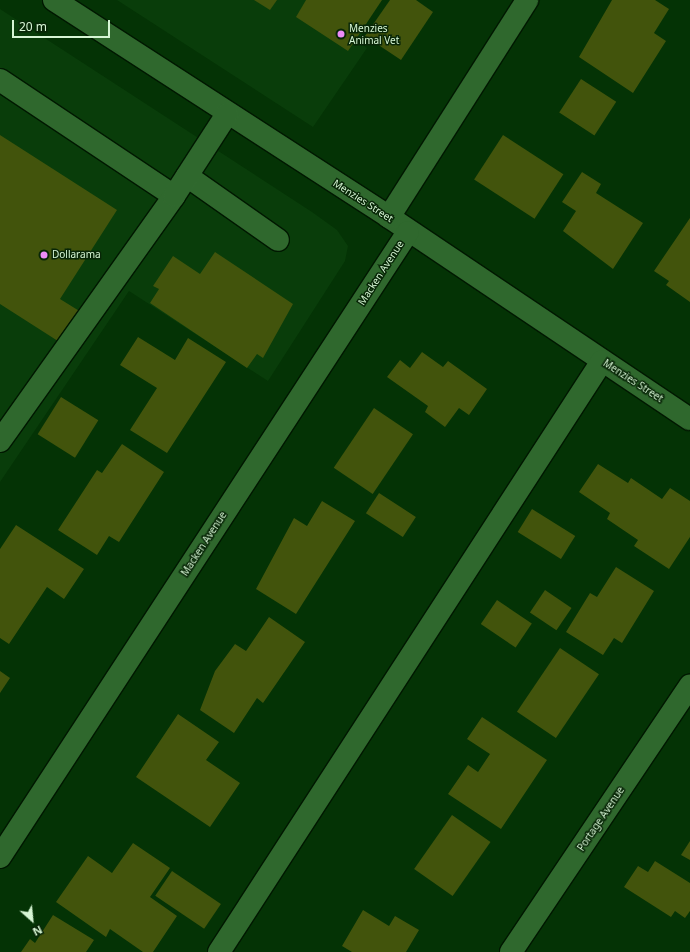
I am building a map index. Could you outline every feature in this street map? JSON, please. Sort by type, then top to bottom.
[{"type":"street","name":"Menzies Street","points":[[54,0],[227,114],[389,217],[408,232],[690,419]]},
{"type":"street","points":[[389,217],[527,0]]},
{"type":"street","points":[[0,80],[174,196]]},
{"type":"street","points":[[0,441],[6,419],[174,196],[227,114]]},
{"type":"street","points":[[187,176],[278,240]]},
{"type":"street","name":"Macken Avenue","points":[[0,857],[408,232]]},
{"type":"street","points":[[219,952],[602,361]]},
{"type":"street","name":"Portage Avenue","points":[[511,952],[690,686]]},
{"type":"shaded area","points":[[117,0],[377,0],[359,42],[367,48],[313,127]]},
{"type":"shaded area","points":[[0,9],[312,212],[337,230],[348,246],[345,261],[268,381],[129,291],[0,482]]},
{"type":"building","points":[[254,0],[277,0],[270,10]]},
{"type":"building","name":"Menzies Animal Vet","points":[[306,0],[382,0],[348,51],[296,17]]},
{"type":"building","points":[[390,0],[416,0],[433,12],[401,60],[365,36]]},
{"type":"building","points":[[612,0],[655,0],[669,9],[654,33],[666,41],[633,93],[579,57]]},
{"type":"building","points":[[581,79],[616,102],[594,135],[559,113]]},
{"type":"building","name":"Dollarama","points":[[0,135],[117,210],[60,299],[81,312],[61,343],[0,304]]},
{"type":"building","points":[[503,135],[563,174],[535,219],[474,179]]},
{"type":"building","points":[[582,172],[601,184],[596,193],[643,223],[613,269],[563,231],[576,211],[562,202]]},
{"type":"building","points":[[690,218],[690,302],[666,285],[669,281],[654,271]]},
{"type":"building","points":[[215,252],[293,304],[263,358],[257,354],[247,368],[150,303],[159,289],[153,286],[173,256],[200,274]]},
{"type":"building","points":[[138,337],[175,360],[188,338],[226,362],[167,453],[130,430],[157,388],[120,365]]},
{"type":"building","points":[[422,352],[443,367],[448,361],[487,389],[469,415],[459,408],[445,427],[425,412],[428,406],[387,377],[400,360],[410,368]]},
{"type":"building","points":[[61,397],[98,420],[75,458],[38,434]]},
{"type":"building","points":[[374,408],[413,434],[373,494],[334,468]]},
{"type":"building","points":[[122,444],[164,472],[119,542],[109,536],[97,555],[58,530],[97,470],[102,473]]},
{"type":"building","points":[[598,464],[628,483],[631,478],[662,499],[670,488],[690,501],[690,537],[669,569],[634,546],[638,540],[607,519],[610,513],[579,492]]},
{"type":"building","points":[[379,493],[416,517],[403,537],[366,513]]},
{"type":"building","points":[[322,501],[355,521],[296,614],[256,589],[294,518],[307,526]]},
{"type":"building","points":[[532,509],[575,536],[561,559],[518,532]]},
{"type":"building","points":[[16,525],[84,569],[64,599],[47,587],[9,644],[0,638],[0,549]]},
{"type":"building","points":[[616,567],[654,591],[622,643],[614,638],[603,655],[566,632],[590,593],[597,597]]},
{"type":"building","points":[[545,590],[572,608],[556,630],[530,612]]},
{"type":"building","points":[[497,600],[532,623],[516,648],[481,624]]},
{"type":"building","points":[[269,617],[305,642],[263,703],[257,698],[234,733],[200,710],[215,671],[235,644],[246,651]]},
{"type":"building","points":[[560,648],[599,674],[556,738],[517,712]]},
{"type":"building","points":[[0,671],[10,678],[0,693]]},
{"type":"building","points":[[178,714],[219,742],[206,760],[240,783],[210,827],[136,777]]},
{"type":"building","points":[[482,717],[547,760],[501,829],[448,794],[468,765],[478,772],[490,754],[467,739]]},
{"type":"building","points":[[452,815],[491,842],[453,896],[414,869]]},
{"type":"building","points":[[690,841],[690,860],[681,855]]},
{"type":"building","points":[[133,843],[170,868],[150,897],[177,916],[153,952],[143,952],[110,929],[106,937],[56,902],[88,856],[112,873]]},
{"type":"building","points":[[655,861],[690,883],[690,911],[685,918],[675,911],[671,917],[624,887],[638,866],[648,872]]},
{"type":"building","points":[[172,871],[221,904],[204,929],[155,896]]},
{"type":"building","points":[[363,910],[389,926],[395,916],[419,930],[406,952],[352,952],[342,946]]},
{"type":"building","points":[[53,915],[94,940],[86,952],[21,952],[30,939],[35,943]]},
{"type":"place","name":"Menzies Animal Vet","points":[[341,34]]},
{"type":"place","name":"Dollarama","points":[[44,255]]}]
